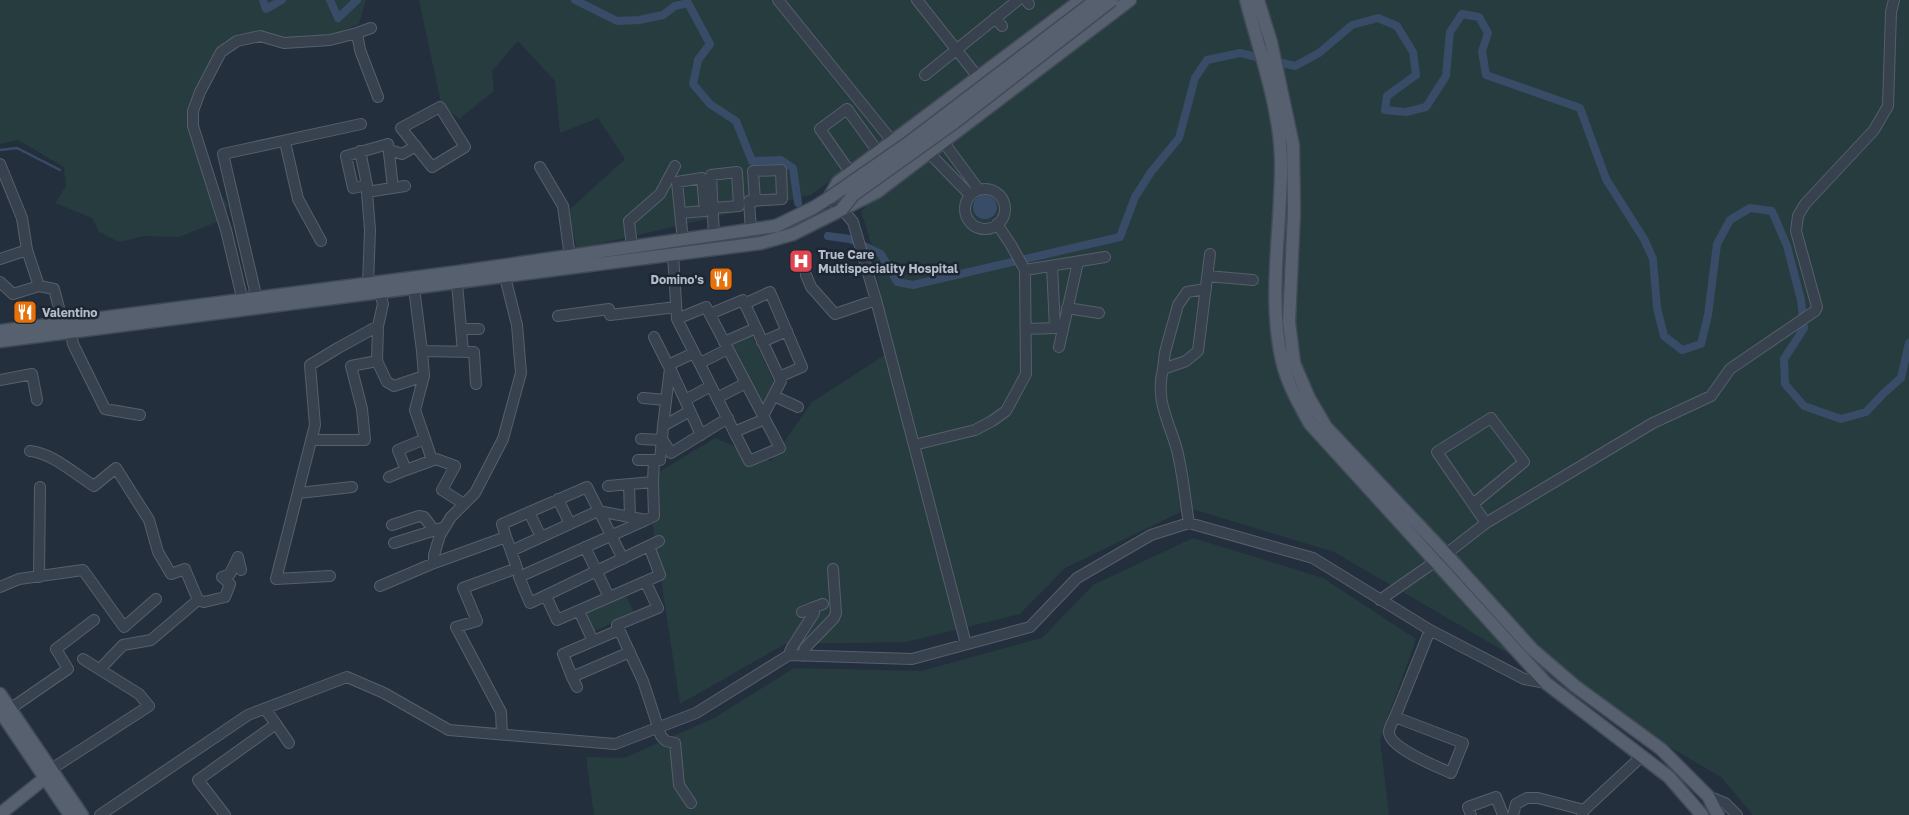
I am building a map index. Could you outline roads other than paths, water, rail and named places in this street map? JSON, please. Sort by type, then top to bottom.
[{"type":"main road","points":[[0,331],[67,326],[238,302],[380,293],[505,277],[675,246],[714,236],[765,229],[785,222],[813,208],[901,149],[1096,0]]},
{"type":"main road","points":[[842,209],[853,195],[955,122],[1112,0]]},
{"type":"main road","points":[[238,302],[253,298],[570,257],[632,247],[761,244],[778,240],[877,192],[1130,0]]},
{"type":"main road","points":[[1246,0],[1257,41],[1273,77],[1293,145],[1294,212],[1289,322],[1294,363],[1309,398],[1326,427],[1441,558],[1533,650],[1575,686],[1660,749],[1708,796],[1718,815]]},
{"type":"main road","points":[[1258,0],[1271,42],[1273,77]]},
{"type":"main road","points":[[829,198],[835,185],[850,172],[1078,1]]},
{"type":"main road","points":[[0,341],[67,326]]},
{"type":"main road","points":[[1441,558],[1496,630],[1546,683],[1669,777],[1702,815]]},
{"type":"main road","points":[[0,694],[5,710],[48,774],[70,815]]},
{"type":"main road","points":[[0,814],[48,774]]},
{"type":"main road","points":[[48,774],[82,815]]},
{"type":"street","points":[[778,0],[892,142]]},
{"type":"street","points":[[917,0],[978,77]]},
{"type":"street","points":[[925,75],[957,49],[999,22],[1018,0]]},
{"type":"street","points":[[1380,600],[1441,558],[1486,523],[1653,423],[1712,396],[1730,369],[1815,311],[1817,307],[1796,231],[1798,216],[1805,204],[1874,130],[1888,106],[1891,12],[1894,0]]},
{"type":"street","points":[[238,302],[226,230],[193,126],[193,111],[200,92],[221,52],[237,41],[260,36],[284,43],[330,40],[371,28]]},
{"type":"street","points":[[357,32],[360,50],[378,97]]},
{"type":"street","points":[[440,107],[465,147],[432,167],[416,146],[401,128],[440,107]]},
{"type":"street","points":[[850,172],[820,129],[848,110],[878,152]]},
{"type":"street","points":[[926,116],[974,192]]},
{"type":"street","points":[[253,298],[255,291],[223,154],[361,124]]},
{"type":"street","points":[[913,125],[930,152],[974,192]]},
{"type":"street","points":[[285,142],[298,199],[321,241]]},
{"type":"street","points":[[393,188],[388,144],[346,156],[353,188],[367,189],[393,188],[405,186]]},
{"type":"street","points":[[390,150],[402,154],[416,146]]},
{"type":"street","points":[[360,151],[367,189],[370,230],[368,284]]},
{"type":"street","points":[[0,164],[22,218],[26,250],[39,286]]},
{"type":"street","points":[[632,247],[628,221],[660,194],[675,166]]},
{"type":"street","points":[[540,167],[563,206],[570,257]]},
{"type":"street","points":[[988,189],[994,191],[1003,201],[1004,213],[997,224],[992,227],[979,228],[968,220],[965,207],[974,192],[988,189]]},
{"type":"street","points":[[829,198],[842,209],[852,222],[865,263],[966,644]]},
{"type":"street","points":[[752,231],[749,201],[755,201]]},
{"type":"street","points":[[713,208],[714,236]]},
{"type":"street","points":[[677,319],[706,308],[780,448],[749,461],[677,319],[675,246],[680,213]]},
{"type":"street","points":[[914,445],[975,430],[992,421],[1006,411],[1026,374],[1025,270],[997,224]]},
{"type":"street","points":[[0,258],[26,250]]},
{"type":"street","points":[[1163,368],[1186,361],[1198,351],[1210,254]]},
{"type":"street","points":[[1025,270],[1104,257]]},
{"type":"street","points":[[1059,328],[1067,308],[1078,262]]},
{"type":"street","points":[[1052,266],[1059,328],[1059,347]]},
{"type":"street","points":[[806,275],[811,287],[835,314],[876,300]]},
{"type":"street","points":[[1208,276],[1253,280]]},
{"type":"street","points":[[394,543],[440,528],[475,493],[502,439],[521,373],[517,326],[505,277]]},
{"type":"street","points":[[0,282],[13,294],[39,286],[54,289],[73,344],[105,409],[140,416]]},
{"type":"street","points":[[457,283],[463,352]]},
{"type":"street","points":[[414,288],[424,376],[416,410],[432,460]]},
{"type":"street","points":[[1189,523],[1177,450],[1163,411],[1160,383],[1165,352],[1178,305],[1187,292],[1206,289]]},
{"type":"street","points":[[744,304],[770,292],[802,367],[779,377]]},
{"type":"street","points":[[380,293],[383,304],[378,326],[377,361],[386,382],[394,386],[424,376]]},
{"type":"street","points":[[710,314],[743,300],[781,381],[764,417],[734,432]]},
{"type":"street","points":[[558,316],[609,308],[610,315],[676,307]]},
{"type":"street","points":[[1067,308],[1100,313]]},
{"type":"street","points":[[330,576],[276,579],[315,425],[310,365],[378,326]]},
{"type":"street","points":[[700,363],[756,328]]},
{"type":"street","points":[[1026,329],[1059,328]]},
{"type":"street","points":[[462,329],[479,329]]},
{"type":"street","points":[[762,342],[787,331]]},
{"type":"street","points":[[654,337],[701,435]]},
{"type":"street","points":[[422,351],[474,352],[476,384]]},
{"type":"street","points":[[669,366],[694,353]]},
{"type":"street","points":[[312,440],[365,440],[362,409],[351,366],[377,361]]},
{"type":"street","points":[[638,460],[660,460],[669,366]]},
{"type":"street","points":[[0,380],[32,374],[37,400]]},
{"type":"street","points":[[717,398],[746,383]]},
{"type":"street","points":[[685,400],[711,386]]},
{"type":"street","points":[[774,396],[798,406]]},
{"type":"street","points":[[643,398],[666,400]]},
{"type":"street","points":[[663,426],[690,411]]},
{"type":"street","points":[[662,439],[671,453],[728,418]]},
{"type":"street","points":[[1473,504],[1524,462],[1491,418],[1438,452],[1473,504],[1486,523]]},
{"type":"street","points":[[406,470],[398,450],[425,439]]},
{"type":"street","points":[[641,439],[662,439]]},
{"type":"street","points":[[30,452],[36,452],[54,460],[94,486],[116,468],[149,520],[158,552],[171,574],[185,569],[198,600],[204,602],[224,597],[230,584],[222,577],[230,574],[238,557],[241,570]]},
{"type":"street","points":[[389,477],[436,459],[455,466],[442,490],[464,504]]},
{"type":"street","points":[[502,734],[501,712],[456,627],[477,620],[463,588],[518,572],[585,547],[654,516],[654,460]]},
{"type":"street","points":[[608,486],[653,482]]},
{"type":"street","points":[[629,484],[630,516]]},
{"type":"street","points":[[623,559],[598,511],[588,486],[502,524],[530,604],[596,571],[623,559],[659,541]]},
{"type":"street","points":[[39,576],[40,487]]},
{"type":"street","points":[[299,493],[352,487]]},
{"type":"street","points":[[558,499],[570,524]]},
{"type":"street","points":[[511,551],[598,511],[646,520]]},
{"type":"street","points":[[529,512],[541,537]]},
{"type":"street","points":[[392,525],[419,516],[424,517],[440,528]]},
{"type":"street","points":[[100,815],[248,715],[347,677],[384,693],[449,730],[615,744],[696,713],[789,655],[912,659],[1030,626],[1077,578],[1150,535],[1189,523],[1313,558],[1430,630],[1524,679],[1546,683]]},
{"type":"street","points":[[434,563],[440,528]]},
{"type":"street","points":[[380,586],[434,563],[506,537]]},
{"type":"street","points":[[546,596],[557,620],[660,575],[648,546]]},
{"type":"street","points":[[585,547],[609,598]]},
{"type":"street","points":[[802,656],[805,648],[834,618],[836,612],[834,569]]},
{"type":"street","points":[[0,586],[19,579],[83,570],[124,627],[156,599]]},
{"type":"street","points":[[647,586],[658,608],[617,625],[643,681],[661,736],[666,741],[675,743],[679,785],[691,803]]},
{"type":"street","points":[[100,669],[123,645],[151,640],[198,600]]},
{"type":"street","points":[[789,655],[790,649],[812,619],[814,613],[807,610],[823,604]]},
{"type":"street","points":[[579,611],[593,641]]},
{"type":"street","points":[[5,710],[68,669],[56,649],[94,620]]},
{"type":"street","points":[[577,687],[563,654],[619,630]]},
{"type":"street","points":[[1395,717],[1463,743],[1451,773],[1400,748],[1391,738],[1389,732],[1395,717],[1430,630]]},
{"type":"street","points":[[572,677],[630,652]]},
{"type":"street","points":[[48,774],[149,706],[139,694],[83,659]]},
{"type":"street","points":[[265,709],[289,742]]},
{"type":"street","points":[[225,815],[198,780],[276,724]]},
{"type":"street","points":[[1513,815],[1516,804],[1527,798],[1538,798],[1583,813],[1642,756]]},
{"type":"street","points":[[1708,796],[1725,802],[1737,815]]},
{"type":"street","points":[[1471,815],[1468,807],[1496,797],[1503,815]]},
{"type":"water","points":[[985,195],[993,199],[997,207],[993,215],[985,219],[977,215],[973,207],[977,199]]},
{"type":"waterway","points":[[263,0],[266,9],[282,0]]},
{"type":"waterway","points":[[330,0],[338,18],[357,0]]},
{"type":"waterway","points":[[575,0],[617,21],[639,20],[663,15],[675,6],[688,3],[710,44],[698,60],[693,84],[710,104],[736,121],[752,161],[781,160],[793,168],[798,203]]},
{"type":"waterway","points":[[828,236],[850,239],[881,254],[897,282],[913,285],[1120,237],[1135,197],[1151,172],[1179,138],[1195,78],[1207,60],[1240,53],[1295,66],[1319,53],[1352,25],[1378,18],[1397,26],[1413,52],[1416,75],[1387,96],[1385,110],[1406,112],[1426,107],[1446,76],[1450,32],[1462,14],[1479,17],[1488,33],[1482,51],[1486,75],[1580,108],[1606,179],[1644,239],[1653,259],[1657,308],[1664,336],[1682,350],[1701,344],[1708,315],[1717,244],[1730,220],[1750,208],[1772,211],[1787,246],[1801,300],[1804,328],[1784,359],[1785,384],[1804,406],[1841,419],[1866,412],[1901,378],[1909,343]]},
{"type":"waterway","points":[[0,150],[17,148],[60,170]]},
{"type":"place","name":"True Care Multispeciality Hospital","points":[[801,261]]},
{"type":"place","name":"Domino's","points":[[721,279]]},
{"type":"place","name":"Valentino","points":[[25,312]]}]
